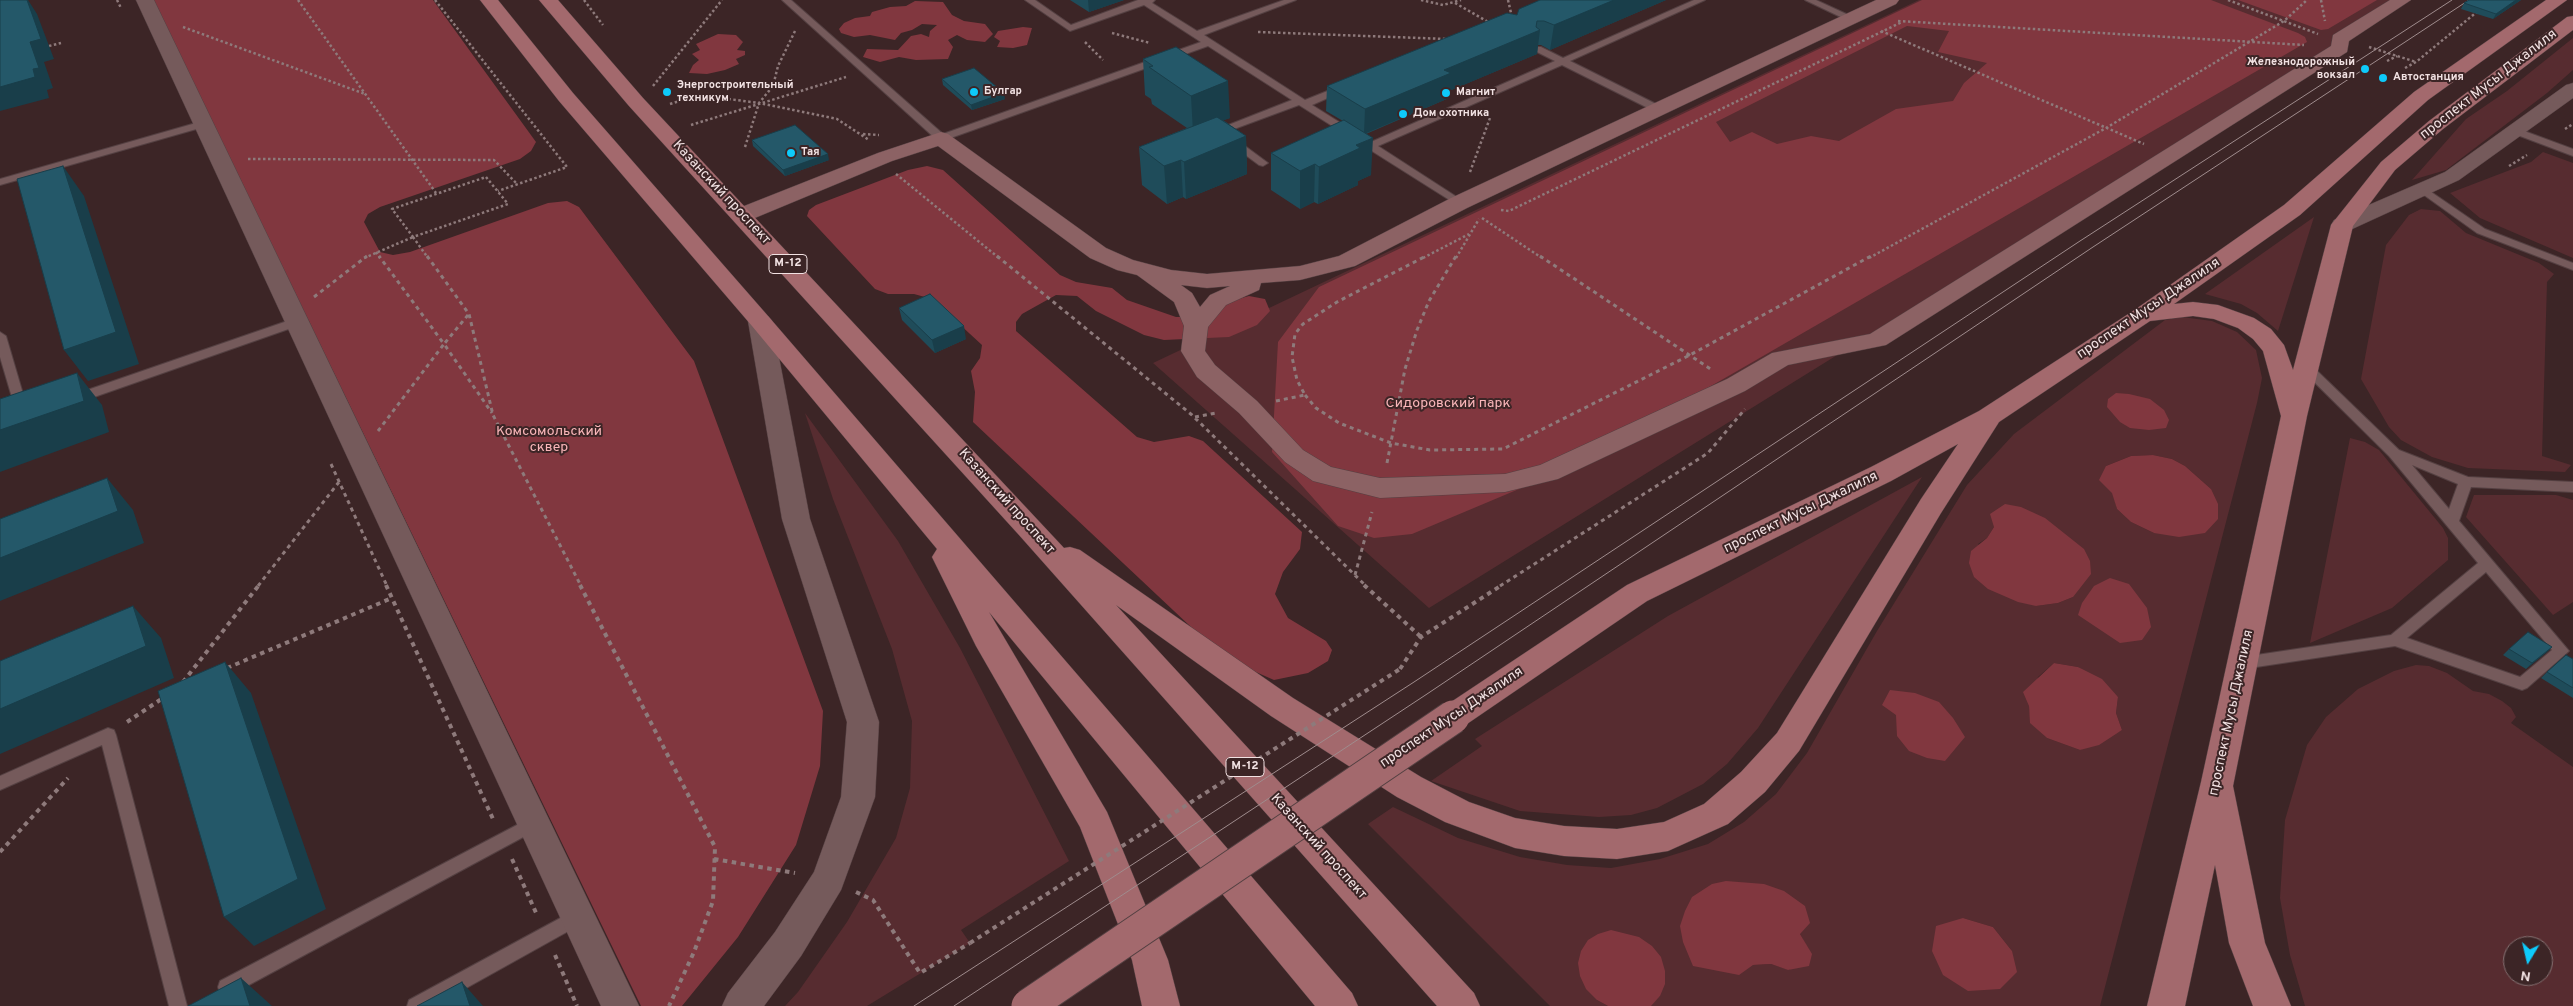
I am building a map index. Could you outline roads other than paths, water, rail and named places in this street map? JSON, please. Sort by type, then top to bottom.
[{"type":"main road","points":[[489,0],[566,97],[760,321],[1339,1006]]},
{"type":"main road","name":"Казанский проспект","points":[[548,0],[636,102],[1029,528],[1461,1006]]},
{"type":"main road","name":"проспект Мусы Джалиля","points":[[1028,1006],[1637,593],[1881,474],[1988,417],[2144,314],[2292,210],[2421,96],[2558,0]]},
{"type":"main road","name":"проспект Мусы Джалиля","points":[[2166,1006],[2243,663],[2294,416],[2307,368],[2327,277],[2342,225],[2388,166],[2436,125],[2573,21]]},
{"type":"main road","points":[[2144,314],[2193,309],[2218,312],[2246,323],[2262,334],[2275,350],[2294,416]]},
{"type":"main road","points":[[1029,528],[1282,707],[1409,787],[1458,812],[1515,833],[1564,841],[1617,844],[1668,836],[1716,814],[1753,782],[1788,742],[1931,506],[1988,417]]},
{"type":"main road","points":[[924,514],[991,646],[1095,822],[1150,960],[1160,1006]]},
{"type":"main road","points":[[2217,782],[2247,943],[2272,1006]]},
{"type":"street","points":[[1146,272],[1207,281],[1268,277],[1316,270],[1347,261],[1459,203],[1890,0]]},
{"type":"street","points":[[742,215],[885,157],[941,138],[1098,253],[1146,272],[1184,298],[1196,326],[1193,351],[1206,371],[1248,407],[1294,456],[1323,474],[1380,488],[1505,483],[1548,472],[1736,385],[1781,359],[1877,340],[2340,48],[2340,38],[2402,0]]},
{"type":"street","points":[[140,10],[203,124],[220,159],[620,1006]]},
{"type":"street","points":[[2342,225],[2421,188],[2452,176],[2573,89]]},
{"type":"street","points":[[1196,326],[1218,300],[1268,277]]},
{"type":"street","points":[[741,1006],[788,944],[829,879],[858,797],[864,722],[796,519],[760,321]]},
{"type":"lane","points":[[786,0],[941,138],[1208,42]]},
{"type":"lane","points":[[1029,0],[1070,28],[1146,1],[1459,203]]},
{"type":"lane","points":[[1196,35],[1292,0]]},
{"type":"lane","points":[[1370,146],[1701,0]]},
{"type":"lane","points":[[1809,0],[1850,18]]},
{"type":"lane","points":[[1538,49],[1658,109]]},
{"type":"lane","points":[[1264,163],[1214,133],[1350,85]]},
{"type":"lane","points":[[0,182],[203,124]]},
{"type":"lane","points":[[2516,131],[2573,153]]},
{"type":"lane","points":[[2421,188],[2481,231],[2573,267]]},
{"type":"lane","points":[[61,404],[294,318]]},
{"type":"lane","points":[[0,336],[24,416]]},
{"type":"lane","points":[[2243,663],[2395,640],[2522,684],[2561,651],[2394,453],[2307,368]]},
{"type":"lane","points":[[2394,453],[2466,482],[2573,487]]},
{"type":"lane","points":[[2452,522],[2466,482]]},
{"type":"lane","points":[[2395,640],[2486,564]]},
{"type":"lane","points":[[0,782],[108,735],[178,1006]]},
{"type":"lane","points":[[199,1001],[534,823]]},
{"type":"lane","points":[[416,1006],[577,917]]},
{"type":"tram line","points":[[914,1006],[1414,682],[2080,241],[2452,0]]},
{"type":"tram line","points":[[954,1006],[1427,694],[2093,247],[2469,0]]},
{"type":"place","name":"Железнодорожный вокзал","points":[[2365,69]]},
{"type":"place","name":"Автостанция","points":[[2383,78]]},
{"type":"place","name":"Энергостроительный техникум","points":[[667,92]]},
{"type":"place","name":"Булгар","points":[[974,92]]},
{"type":"place","name":"Магнит","points":[[1446,93]]},
{"type":"place","name":"Дом охотника","points":[[1403,114]]},
{"type":"place","name":"Тая","points":[[791,153]]},
{"type":"park label","name":"Сидоровский парк","points":[[1448,404]]},
{"type":"park label","name":"Комсомольский сквер","points":[[549,440]]}]
